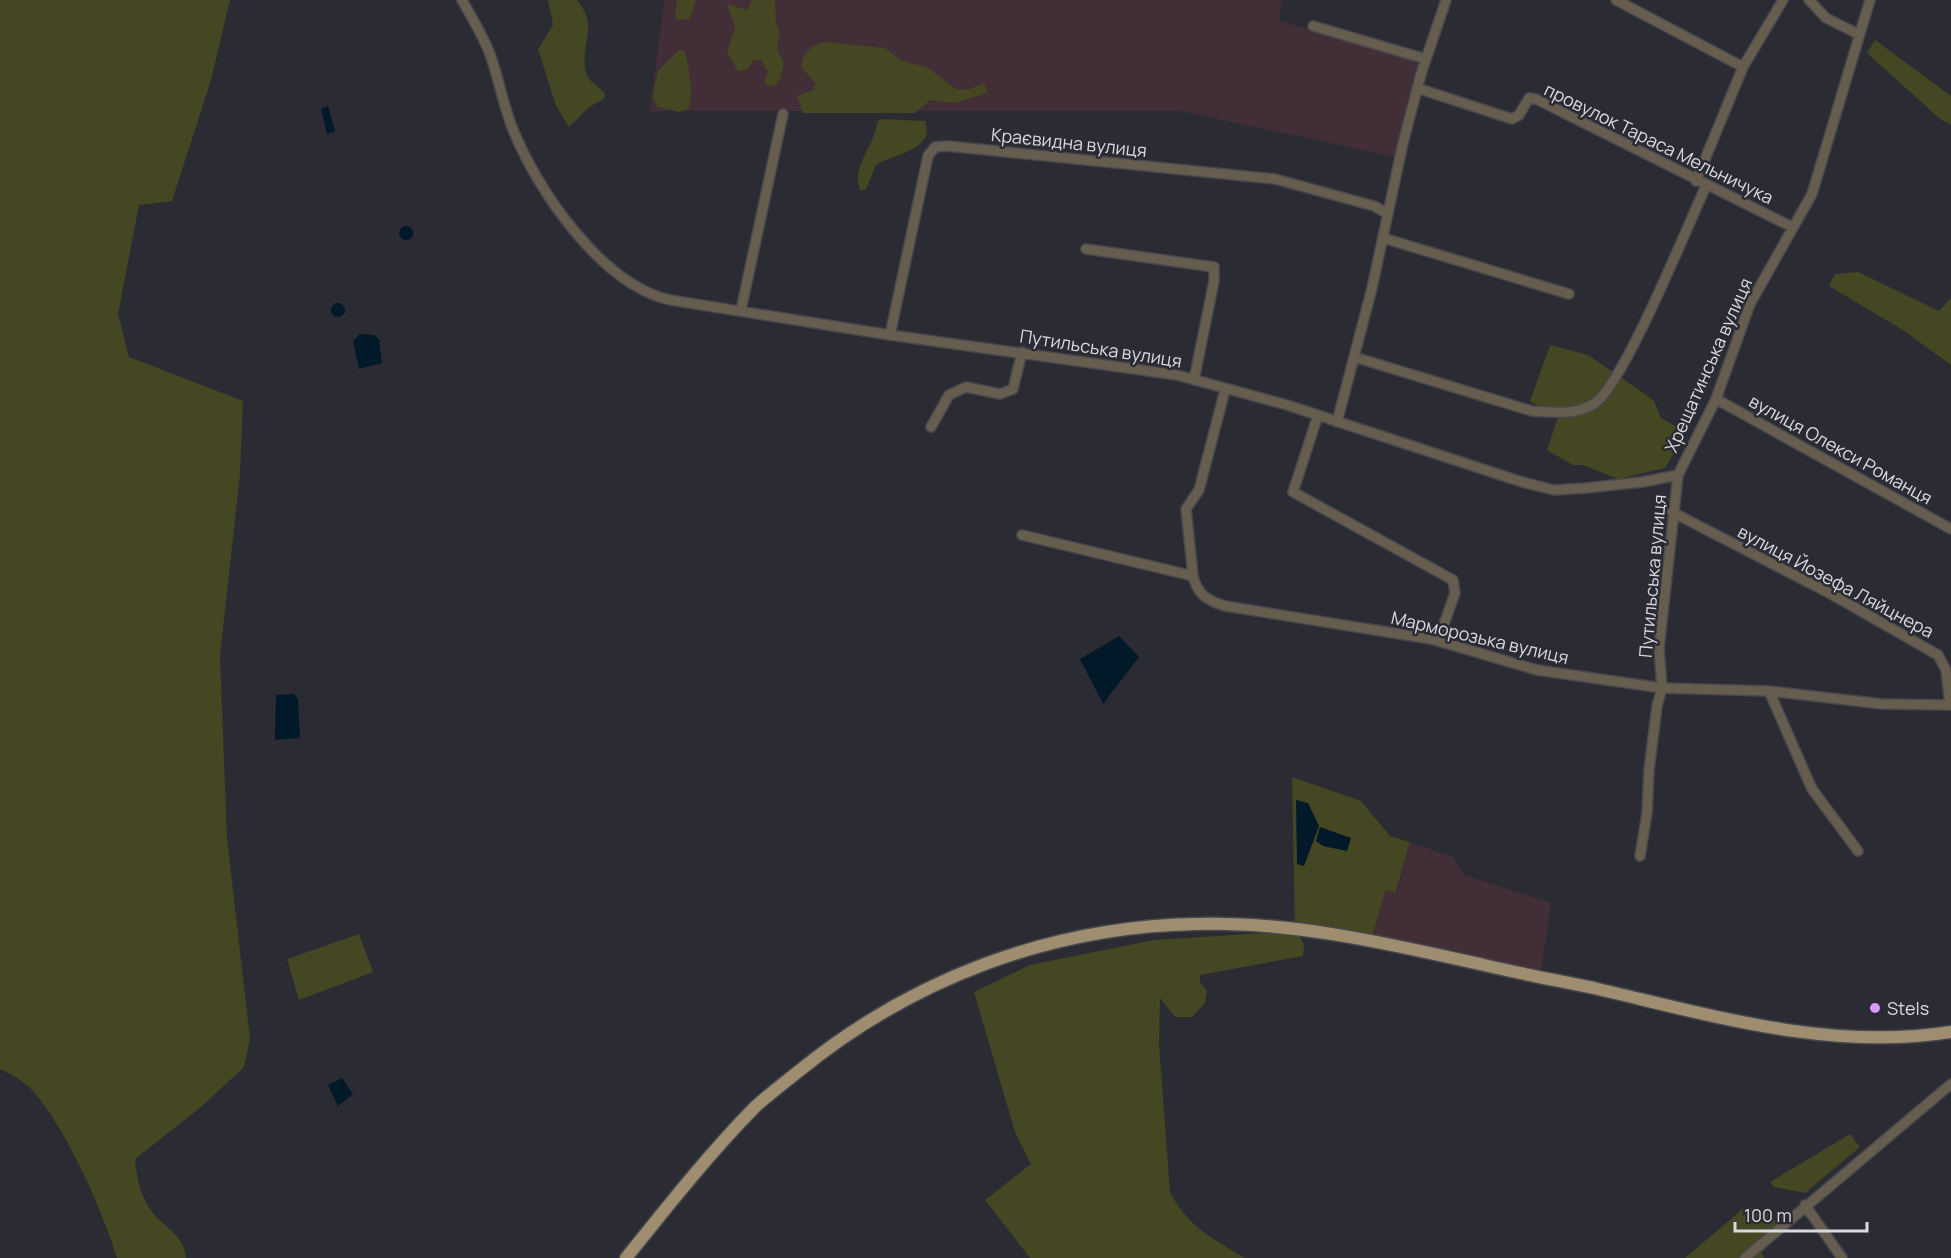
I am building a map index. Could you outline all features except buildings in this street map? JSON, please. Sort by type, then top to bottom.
[{"type":"main road","points":[[626,1258],[711,1155],[757,1106],[873,1016],[928,986],[977,966],[1050,944],[1120,930],[1196,924],[1283,928],[1373,940],[1785,1030],[1877,1039],[1951,1032]]},
{"type":"street","name":"Путильська вулиця","points":[[462,0],[488,48],[512,127],[531,167],[555,203],[591,248],[620,277],[648,293],[670,300],[890,335],[1167,373],[1318,415],[1522,482],[1554,490],[1642,482],[1678,475],[1672,512],[1659,648],[1662,688],[1657,706],[1649,770],[1647,813],[1640,856]]},
{"type":"street","points":[[1337,422],[1383,238],[1417,88],[1446,0]]},
{"type":"street","points":[[1616,0],[1743,67]]},
{"type":"street","points":[[1696,181],[1743,67],[1784,0]]},
{"type":"street","points":[[1809,0],[1826,18],[1858,34]]},
{"type":"street","name":"Хрещатинська вулиця","points":[[1678,475],[1716,399],[1750,303],[1791,227],[1812,194],[1870,0]]},
{"type":"street","points":[[1313,26],[1426,59]]},
{"type":"street","name":"провулок Тараса Мельничука","points":[[1417,88],[1512,119],[1529,98],[1536,99],[1791,227]]},
{"type":"street","points":[[741,310],[783,114]]},
{"type":"street","name":"Краєвидна вулиця","points":[[890,335],[928,156],[935,147],[947,146],[1275,179],[1374,206],[1388,214]]},
{"type":"street","points":[[1354,357],[1532,411],[1562,413],[1594,404],[1608,390],[1630,350],[1706,186]]},
{"type":"street","points":[[1383,238],[1569,294]]},
{"type":"street","points":[[1086,249],[1214,267],[1215,277],[1194,380]]},
{"type":"street","points":[[931,427],[950,395],[966,387],[1000,394],[1013,389],[1022,352]]},
{"type":"street","points":[[1022,535],[1192,576],[1186,509],[1199,490],[1225,390]]},
{"type":"street","name":"вулиця Олекси Романця","points":[[1716,399],[1951,529]]},
{"type":"street","points":[[1318,415],[1293,492],[1453,580],[1455,593],[1438,641]]},
{"type":"street","name":"вулиця Йозефа Ляйцнера","points":[[1672,512],[1831,594],[1938,655],[1946,670],[1950,705]]},
{"type":"street","name":"Марморозька вулиця","points":[[1192,576],[1195,586],[1208,601],[1225,606],[1438,641],[1537,670],[1662,688],[1769,691],[1882,704],[1950,705]]},
{"type":"street","points":[[1769,691],[1812,789],[1858,851]]},
{"type":"street","points":[[1744,1258],[1951,1084]]},
{"type":"street","points":[[1805,1205],[1842,1258]]},
{"type":"shaded area","points":[[664,0],[1282,0],[1279,21],[1422,60],[1395,157],[1180,111],[650,111]]},
{"type":"shaded area","points":[[1410,842],[1453,857],[1464,875],[1551,903],[1541,973],[1432,946],[1371,939],[1386,889],[1397,892]]},
{"type":"green space","points":[[0,0],[230,0],[211,80],[172,201],[139,205],[118,314],[129,357],[243,401],[240,473],[220,656],[227,838],[250,1039],[244,1067],[201,1107],[135,1159],[138,1181],[145,1200],[153,1213],[178,1238],[185,1250],[186,1258],[117,1258],[93,1193],[56,1123],[31,1089],[0,1069]]},
{"type":"green space","points":[[548,0],[577,0],[584,10],[588,28],[585,53],[586,73],[605,94],[604,99],[589,107],[569,127],[556,106],[538,49],[553,25]]},
{"type":"green space","points":[[677,0],[696,0],[690,19],[677,20],[675,12]]},
{"type":"green space","points":[[751,0],[775,0],[776,22],[780,33],[777,49],[784,64],[780,80],[774,87],[764,84],[768,72],[761,60],[754,60],[747,70],[738,71],[727,53],[735,27],[727,4],[748,10]]},
{"type":"green space","points":[[1875,40],[1951,96],[1951,125],[1939,118],[1867,53]]},
{"type":"green space","points":[[825,42],[885,48],[901,60],[928,68],[956,89],[967,90],[984,83],[987,91],[982,95],[954,103],[930,100],[915,113],[803,113],[797,96],[813,90],[816,84],[801,67],[802,62],[812,47]]},
{"type":"green space","points":[[679,50],[684,50],[686,55],[691,88],[688,109],[679,112],[658,107],[652,97],[658,71]]},
{"type":"green space","points":[[882,119],[925,121],[927,130],[925,138],[911,149],[876,165],[866,189],[861,191],[858,184],[859,170],[878,121]]},
{"type":"green space","points":[[1858,272],[1939,311],[1951,298],[1951,365],[1903,330],[1829,286],[1835,274]]},
{"type":"green space","points":[[1550,345],[1588,355],[1654,401],[1661,418],[1686,432],[1665,468],[1618,479],[1583,465],[1573,465],[1547,450],[1558,417],[1530,401]]},
{"type":"green space","points":[[1292,777],[1361,801],[1390,836],[1410,842],[1396,892],[1386,890],[1371,939],[1296,931],[1304,944],[1303,956],[1200,975],[1200,982],[1207,991],[1205,1003],[1192,1017],[1175,1017],[1160,998],[1159,1044],[1170,1192],[1184,1214],[1202,1231],[1245,1258],[1030,1258],[985,1200],[1031,1164],[1015,1132],[974,992],[1030,965],[1154,940],[1295,931]]},
{"type":"green space","points":[[359,934],[373,972],[299,1000],[287,959]]},
{"type":"green space","points":[[1850,1134],[1860,1147],[1805,1193],[1774,1187],[1770,1182]]},
{"type":"green space","points":[[1745,1207],[1765,1210],[1775,1221],[1802,1213],[1761,1252],[1764,1258],[1685,1258]]},
{"type":"water","points":[[328,106],[335,131],[327,134],[321,109]]},
{"type":"water","points":[[406,226],[411,228],[413,233],[411,238],[406,240],[401,238],[399,233],[401,228]]},
{"type":"water","points":[[338,303],[343,305],[345,310],[343,315],[338,317],[333,315],[331,310],[333,305]]},
{"type":"water","points":[[360,334],[374,335],[379,339],[382,363],[359,369],[353,341]]},
{"type":"water","points":[[1119,636],[1139,657],[1103,704],[1080,659]]},
{"type":"water","points":[[294,694],[298,699],[300,738],[275,740],[276,695]]},
{"type":"water","points":[[1296,800],[1308,803],[1319,826],[1304,866],[1297,864]]},
{"type":"water","points":[[1320,827],[1351,838],[1347,851],[1323,846],[1316,841]]},
{"type":"water","points":[[342,1078],[353,1094],[338,1106],[328,1085]]},
{"type":"place","name":"Stels","points":[[1875,1008]]}]
